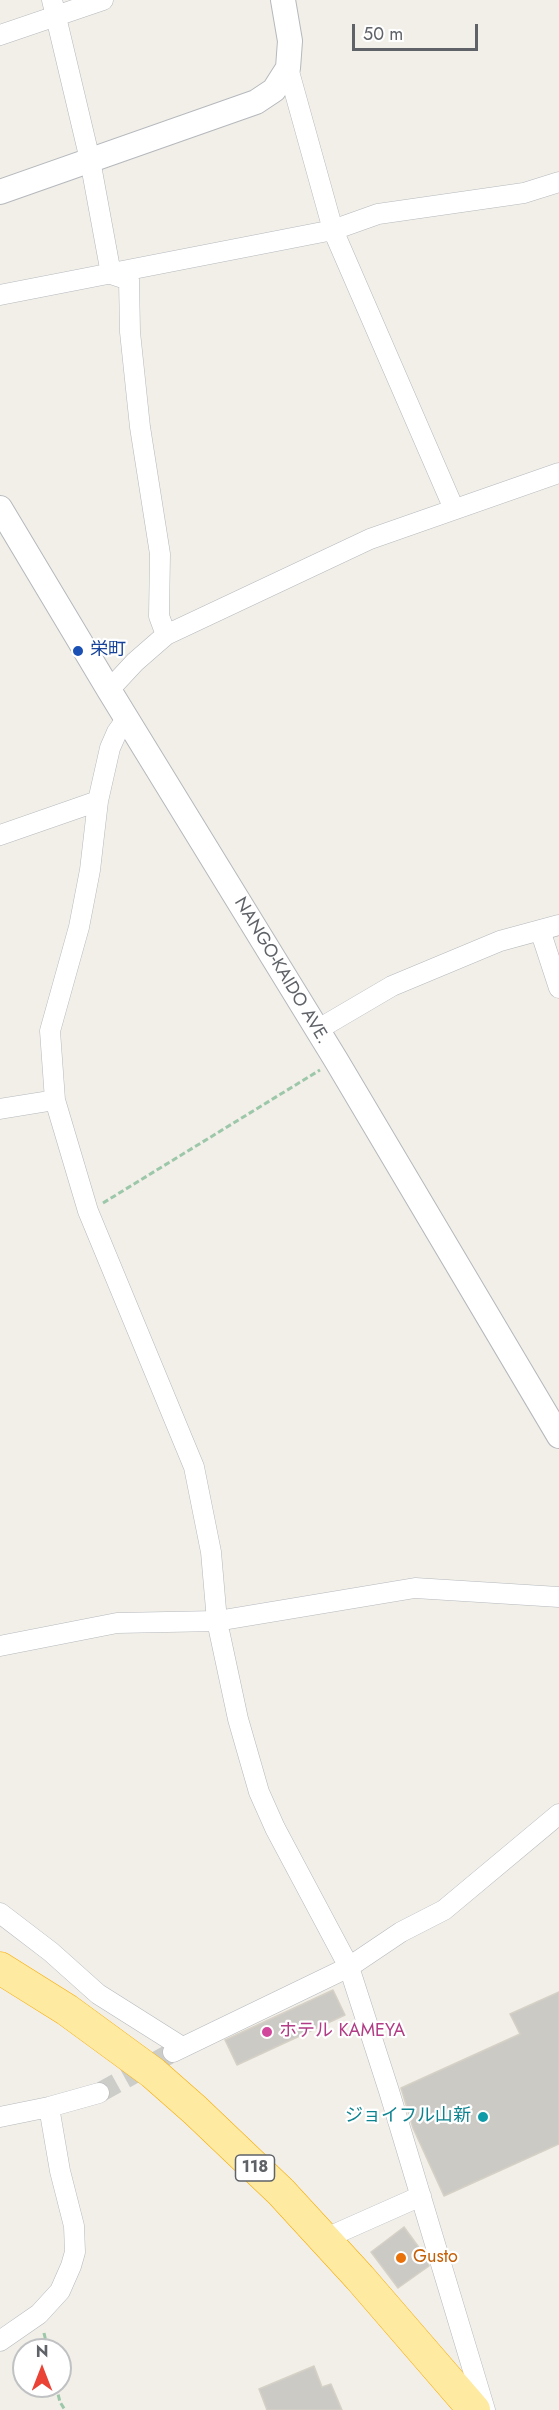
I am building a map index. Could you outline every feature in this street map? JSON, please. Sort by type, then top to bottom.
[{"type":"highway","name":"118","points":[[0,1968],[67,2010],[153,2073],[195,2110],[281,2193],[324,2239],[474,2410]]},
{"type":"highway","name":"118","points":[[0,1991],[61,2029],[132,2083],[187,2130],[266,2205],[446,2410]]},
{"type":"street","points":[[0,35],[53,8],[103,0]]},
{"type":"street","points":[[283,0],[290,41],[288,68],[333,230],[454,509]]},
{"type":"street","points":[[53,8],[90,160],[111,274]]},
{"type":"street","points":[[0,192],[256,102],[274,90],[288,68]]},
{"type":"street","points":[[0,296],[333,230],[378,214],[525,193],[559,182]]},
{"type":"street","points":[[111,274],[129,280],[130,332],[140,427],[160,554],[159,616],[166,635]]},
{"type":"street","points":[[109,690],[135,662],[166,635],[370,539],[559,473]]},
{"type":"street","name":"NANGO-KAIDO AVE.","points":[[0,508],[336,1060],[559,1436]]},
{"type":"street","points":[[127,718],[110,748],[98,801],[90,870],[79,927],[50,1031],[55,1100],[88,1211],[194,1467],[211,1552],[217,1621],[238,1719],[259,1792],[275,1828],[349,1967],[485,2410]]},
{"type":"street","points":[[0,835],[98,801]]},
{"type":"street","points":[[317,1030],[392,986],[500,941],[550,928],[559,988]]},
{"type":"street","points":[[0,1109],[55,1100]]},
{"type":"street","points":[[0,1646],[117,1623],[217,1621],[415,1588],[559,1597]]},
{"type":"street","points":[[0,1913],[51,1952],[98,1994],[178,2050],[349,1967],[401,1932],[444,1910],[559,1814]]},
{"type":"street","points":[[0,2117],[49,2107],[99,2093]]},
{"type":"street","points":[[0,2342],[39,2314],[60,2291],[75,2252],[74,2226],[60,2171],[49,2107]]},
{"type":"street","points":[[324,2239],[421,2196]]},
{"type":"path","points":[[88,1211],[336,1060]]},
{"type":"building","points":[[333,1990],[345,2015],[237,2065],[225,2040]]},
{"type":"building","name":"ジョイフル山新","points":[[559,1992],[559,2144],[444,2196],[413,2128],[401,2088],[520,2034],[510,2014]]},
{"type":"building","name":"Gusto","points":[[404,2227],[426,2257],[429,2266],[398,2288],[371,2252]]},
{"type":"building","points":[[314,2366],[322,2387],[331,2384],[342,2410],[267,2410],[259,2389]]},
{"type":"tunnel","points":[[99,2093],[173,2052]]},
{"type":"place","name":"栄町","points":[[78,651]]},
{"type":"place","name":"ホテル KAMEYA","points":[[267,2032]]},
{"type":"place","name":"ジョイフル山新","points":[[483,2117]]},
{"type":"place","name":"Gusto","points":[[401,2258]]}]
